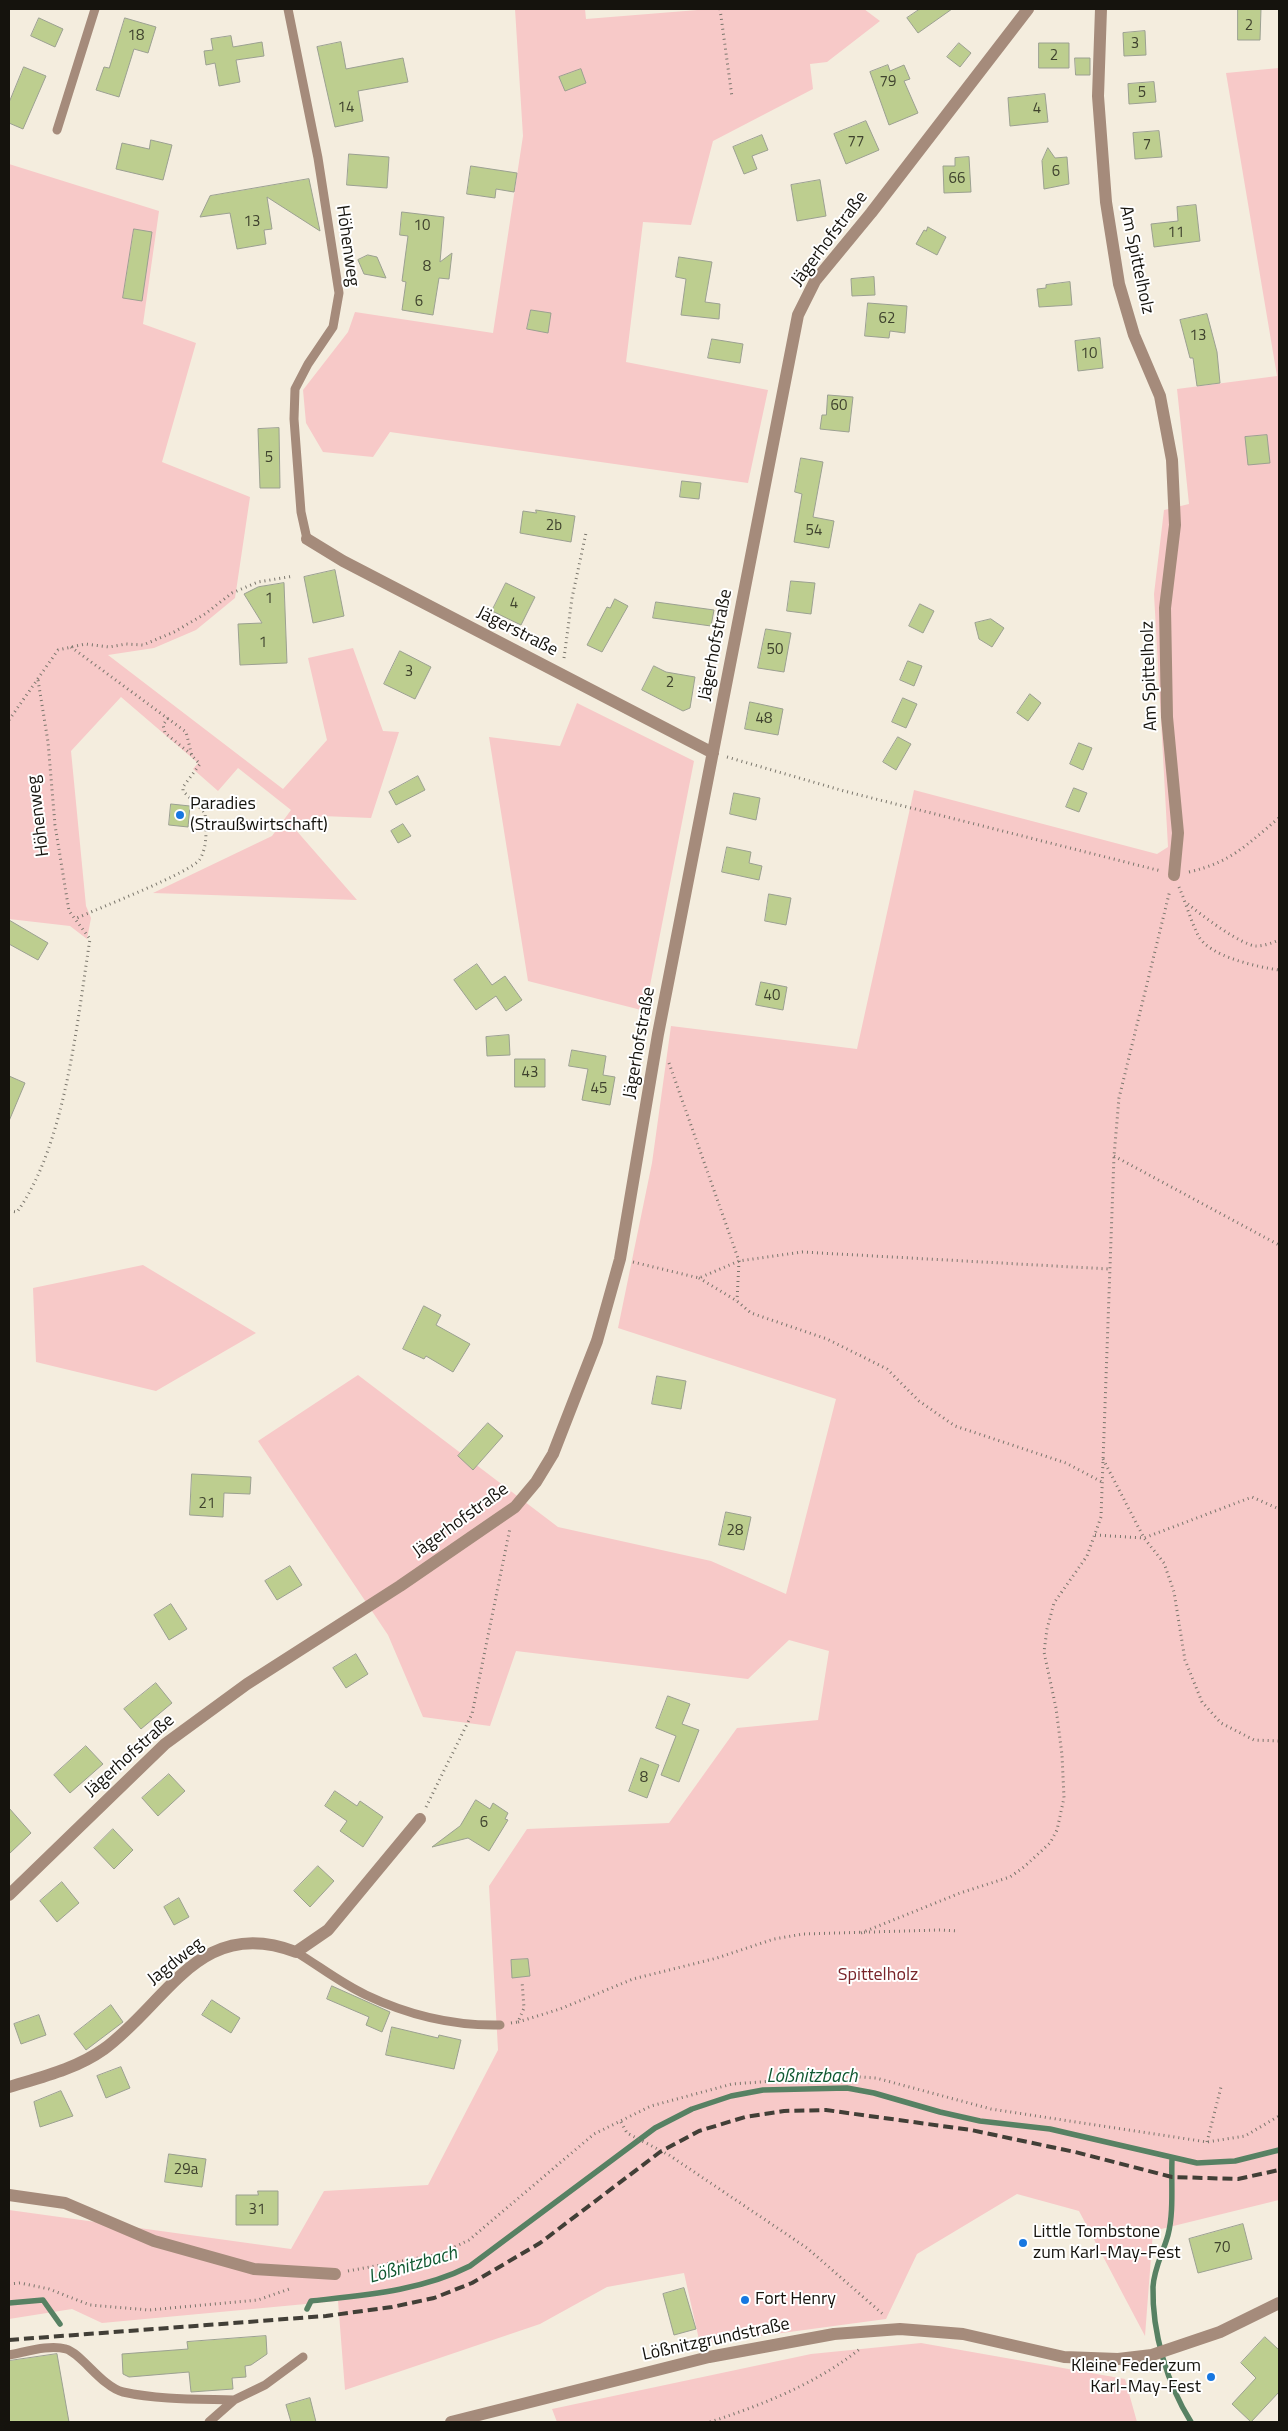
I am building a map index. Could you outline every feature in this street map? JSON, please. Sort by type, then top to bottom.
[{"type":"street","name":"Jägerhofstraße","points":[[9,1895],[165,1744],[247,1684],[400,1586],[515,1507],[536,1482],[552,1454],[597,1341],[620,1259],[658,1034],[798,315],[815,281],[871,213],[1028,9]]},
{"type":"street","name":"Am Spittelholz","points":[[1101,9],[1098,96],[1111,229],[1120,284],[1134,335],[1160,396],[1172,460],[1175,525],[1166,608],[1167,717],[1178,833],[1174,875]]},
{"type":"street","name":"Jägerstraße","points":[[307,539],[343,561],[713,753]]},
{"type":"street","points":[[296,1952],[328,1930],[420,1819]]},
{"type":"street","name":"Jagdweg","points":[[9,2087],[80,2064],[105,2048],[180,1976],[210,1953],[246,1942],[274,1944],[296,1952]]},
{"type":"street","points":[[9,2195],[65,2202],[154,2242],[254,2269],[335,2274]]},
{"type":"street","name":"Lößnitzgrundstraße","points":[[451,2422],[709,2357],[834,2334],[900,2330],[963,2334],[1064,2357],[1118,2359],[1152,2354],[1220,2332],[1279,2303]]},
{"type":"lane","points":[[57,130],[95,9]]},
{"type":"lane","name":"Höhenweg","points":[[288,9],[318,158],[339,293],[334,327],[308,364],[295,389],[294,419],[300,503],[307,539]]},
{"type":"lane","points":[[296,1952],[365,1994],[432,2019],[467,2025],[500,2025]]},
{"type":"lane","points":[[9,2354],[52,2348],[67,2349],[102,2380],[122,2392],[195,2399],[234,2400]]},
{"type":"lane","points":[[209,2422],[234,2400],[265,2385],[303,2357]]},
{"type":"path","points":[[720,9],[732,97]]},
{"type":"path","points":[[562,675],[572,598],[586,533]]},
{"type":"path","points":[[9,720],[58,650],[86,644],[109,647],[126,644],[143,645],[182,628],[205,614],[232,593],[258,582],[294,576]]},
{"type":"path","points":[[71,647],[186,732],[192,756]]},
{"type":"path","name":"Höhenweg","points":[[9,1211],[18,1212],[31,1193],[49,1146],[66,1084],[90,939],[69,911],[57,834],[48,742],[38,680]]},
{"type":"path","points":[[75,919],[178,874],[200,860],[206,842],[204,813],[190,800],[183,787],[200,764],[165,733],[163,725],[168,718]]},
{"type":"path","points":[[713,753],[844,791],[1174,875],[1214,866],[1230,858],[1279,818]]},
{"type":"path","points":[[1174,875],[1200,938],[1220,953],[1245,964],[1279,970]]},
{"type":"path","points":[[861,1933],[960,1893],[1010,1877],[1024,1868],[1050,1843],[1057,1830],[1064,1798],[1062,1755],[1056,1708],[1044,1652],[1047,1629],[1054,1603],[1087,1556],[1101,1517],[1109,1269],[1114,1156],[1119,1098],[1174,875]]},
{"type":"path","points":[[1186,903],[1209,921],[1254,946],[1269,944],[1279,940]]},
{"type":"path","points":[[668,1062],[739,1261],[738,1301]]},
{"type":"path","points":[[1114,1156],[1279,1244]]},
{"type":"path","points":[[699,1278],[739,1261],[802,1252],[1109,1269]]},
{"type":"path","points":[[620,1259],[699,1278],[738,1301],[751,1313],[827,1339],[887,1369],[919,1402],[955,1426],[1066,1463],[1102,1482]]},
{"type":"path","points":[[1102,1457],[1144,1538],[1164,1563],[1174,1592],[1185,1660],[1202,1702],[1221,1723],[1254,1740],[1279,1741]]},
{"type":"path","points":[[1095,1535],[1144,1538],[1252,1497],[1279,1509]]},
{"type":"path","points":[[420,1819],[472,1714],[515,1507]]},
{"type":"path","points":[[500,2025],[518,2022],[560,2009],[633,1979],[717,1958],[774,1939],[803,1934],[958,1931]]},
{"type":"path","points":[[518,2022],[524,2008],[522,1981]]},
{"type":"path","points":[[335,2274],[440,2254],[469,2240],[594,2134],[622,2122],[651,2106],[732,2084],[846,2076],[876,2078],[991,2109],[1206,2142],[1245,2136],[1279,2116]]},
{"type":"path","points":[[1206,2142],[1221,2087]]},
{"type":"path","points":[[622,2122],[628,2133],[668,2155],[808,2248],[900,2330]]},
{"type":"path","points":[[9,2284],[20,2283],[49,2289],[90,2305],[149,2310],[258,2300],[301,2285]]},
{"type":"path","points":[[710,2422],[752,2408],[840,2365],[864,2345]]},
{"type":"green space","points":[[515,9],[585,9],[586,19],[710,9],[864,9],[880,21],[827,62],[810,64],[813,89],[713,141],[691,225],[643,222],[626,362],[768,390],[748,483],[390,432],[373,457],[323,452],[306,423],[303,390],[348,332],[355,312],[493,333],[523,136]]},
{"type":"green space","name":"Spittelholz","points":[[1279,68],[1279,2200],[1153,2231],[1145,2336],[1079,2211],[1017,2194],[917,2254],[886,2319],[700,2344],[684,2273],[607,2287],[540,2324],[345,2390],[338,2301],[102,2323],[72,2309],[9,2319],[9,2210],[291,2249],[324,2191],[428,2185],[498,2050],[489,1886],[527,1829],[669,1823],[737,1728],[818,1720],[829,1651],[789,1640],[748,1679],[516,1651],[490,1726],[423,1717],[388,1635],[258,1441],[358,1375],[558,1527],[711,1561],[786,1594],[836,1399],[618,1328],[652,1163],[671,1026],[857,1049],[914,790],[1157,854],[1168,847],[1154,594],[1164,510],[1189,504],[1177,389],[1277,376],[1226,73]]},
{"type":"green space","points":[[9,164],[159,211],[143,324],[196,343],[162,462],[250,497],[235,598],[196,630],[154,648],[108,655],[283,789],[327,740],[308,658],[353,648],[383,731],[399,732],[371,818],[322,816],[317,821],[295,829],[357,900],[153,893],[272,836],[291,810],[238,768],[218,791],[193,769],[198,763],[121,697],[71,751],[86,906],[91,918],[87,939],[70,926],[9,919]]},
{"type":"green space","points":[[577,703],[694,761],[645,1011],[528,981],[489,737],[560,746]]},
{"type":"green space","points":[[143,1265],[256,1333],[156,1391],[36,1362],[33,1288]]},
{"type":"green space","points":[[921,2343],[1125,2379],[1137,2422],[557,2422],[552,2409],[811,2354]]},
{"type":"building","points":[[920,9],[952,9],[918,33],[907,18]]},
{"type":"building","points":[[1238,9],[1261,9],[1260,40],[1238,40]]},
{"type":"building","points":[[39,18],[63,29],[55,47],[31,36]]},
{"type":"building","points":[[125,18],[156,27],[148,53],[134,49],[119,97],[96,90],[104,67],[109,68]]},
{"type":"building","points":[[1145,31],[1146,55],[1124,56],[1123,33]]},
{"type":"building","points":[[231,36],[233,47],[262,42],[264,56],[236,60],[240,82],[219,86],[215,63],[206,65],[204,51],[213,50],[211,39]]},
{"type":"building","points":[[341,42],[346,69],[403,58],[408,82],[358,91],[363,121],[335,127],[317,47]]},
{"type":"building","points":[[959,43],[971,53],[960,67],[947,57]]},
{"type":"building","points":[[1039,43],[1069,43],[1069,68],[1039,68]]},
{"type":"building","points":[[1075,58],[1090,58],[1090,75],[1076,75]]},
{"type":"building","points":[[888,65],[890,71],[904,65],[910,79],[904,81],[918,113],[889,125],[870,72]]},
{"type":"building","points":[[24,67],[46,76],[23,129],[9,123],[9,103]]},
{"type":"building","points":[[581,69],[586,83],[565,91],[559,77]]},
{"type":"building","points":[[1154,82],[1156,102],[1129,104],[1128,84]]},
{"type":"building","points":[[1045,94],[1048,122],[1010,126],[1008,98]]},
{"type":"building","points":[[866,121],[879,150],[846,164],[834,134]]},
{"type":"building","points":[[1159,131],[1162,157],[1135,159],[1133,133]]},
{"type":"building","points":[[762,135],[768,150],[752,156],[757,169],[744,174],[733,147]]},
{"type":"building","points":[[151,140],[172,145],[163,180],[116,169],[122,143],[149,149]]},
{"type":"building","points":[[1048,148],[1055,158],[1067,157],[1069,184],[1044,189],[1042,161]]},
{"type":"building","points":[[349,154],[389,157],[387,188],[347,185]]},
{"type":"building","points":[[969,157],[971,192],[944,193],[943,166],[955,166],[955,158]]},
{"type":"building","points":[[471,166],[517,173],[514,192],[496,189],[495,198],[467,194]]},
{"type":"building","points":[[309,179],[320,231],[267,197],[272,229],[264,230],[266,244],[237,249],[230,213],[200,217],[210,196]]},
{"type":"building","points":[[820,180],[826,216],[797,221],[791,185]]},
{"type":"building","points":[[1196,205],[1200,241],[1154,247],[1151,224],[1178,221],[1177,207]]},
{"type":"building","points":[[402,212],[444,217],[440,262],[452,253],[449,279],[439,278],[433,315],[402,310],[406,282],[402,281],[408,236],[400,235]]},
{"type":"building","points":[[928,227],[946,237],[937,255],[916,244],[924,230],[926,231]]},
{"type":"building","points":[[134,229],[152,232],[142,301],[123,298]]},
{"type":"building","points":[[368,255],[377,257],[386,278],[364,274],[358,260]]},
{"type":"building","points":[[679,257],[712,262],[705,302],[720,304],[719,319],[681,315],[686,279],[676,277]]},
{"type":"building","points":[[874,277],[875,295],[852,296],[851,279]]},
{"type":"building","points":[[1070,282],[1072,305],[1039,307],[1037,289],[1046,288],[1046,285]]},
{"type":"building","points":[[868,303],[907,306],[905,333],[890,331],[889,338],[865,336]]},
{"type":"building","points":[[531,310],[551,313],[548,333],[527,329]]},
{"type":"building","points":[[1207,314],[1217,352],[1220,383],[1197,386],[1193,358],[1190,358],[1180,320]]},
{"type":"building","points":[[1100,338],[1103,368],[1078,371],[1075,341]]},
{"type":"building","points":[[712,339],[743,344],[740,363],[708,358]]},
{"type":"building","points":[[828,395],[853,397],[849,432],[820,429],[822,415],[826,415]]},
{"type":"building","points":[[279,428],[280,488],[260,488],[258,429]]},
{"type":"building","points":[[1267,435],[1270,463],[1248,465],[1245,437]]},
{"type":"building","points":[[801,458],[823,462],[813,517],[834,521],[829,548],[794,542],[802,494],[795,492]]},
{"type":"building","points":[[682,481],[701,483],[699,499],[680,497]]},
{"type":"building","points":[[536,510],[575,516],[571,542],[520,533],[523,511],[536,513]]},
{"type":"building","points":[[335,570],[344,616],[313,623],[304,577]]},
{"type":"building","points":[[791,581],[815,583],[811,614],[787,611]]},
{"type":"building","points":[[284,583],[287,663],[240,665],[238,624],[262,623],[244,594],[258,587]]},
{"type":"building","points":[[506,583],[535,597],[521,625],[492,611]]},
{"type":"building","points":[[615,599],[628,606],[602,652],[587,645],[607,607],[610,608]]},
{"type":"building","points":[[656,602],[714,610],[711,626],[653,618]]},
{"type":"building","points":[[920,604],[934,611],[923,633],[909,626]]},
{"type":"building","points":[[991,619],[1004,628],[992,647],[979,639],[975,623]]},
{"type":"building","points":[[766,629],[791,633],[784,672],[758,668]]},
{"type":"building","points":[[400,651],[431,667],[415,699],[384,684]]},
{"type":"building","points":[[908,661],[922,666],[914,686],[900,680]]},
{"type":"building","points":[[654,666],[666,672],[695,677],[690,708],[683,711],[642,690]]},
{"type":"building","points":[[1030,694],[1041,703],[1028,721],[1017,713]]},
{"type":"building","points":[[903,698],[917,704],[906,728],[892,722]]},
{"type":"building","points":[[750,702],[783,709],[778,735],[745,729]]},
{"type":"building","points":[[898,737],[911,744],[896,770],[883,762]]},
{"type":"building","points":[[1079,743],[1092,748],[1083,770],[1070,764]]},
{"type":"building","points":[[418,776],[425,790],[396,805],[389,792]]},
{"type":"building","points":[[1074,788],[1087,793],[1079,812],[1066,807]]},
{"type":"building","points":[[734,793],[760,798],[756,820],[730,814]]},
{"type":"building","name":"Paradies (Straußwirtschaft)","points":[[171,804],[190,806],[188,827],[169,825]]},
{"type":"building","points":[[403,824],[411,836],[398,843],[391,831]]},
{"type":"building","points":[[727,847],[751,852],[749,863],[762,866],[759,880],[722,872]]},
{"type":"building","points":[[769,894],[791,898],[786,925],[765,921]]},
{"type":"building","points":[[9,920],[48,943],[38,960],[9,944]]},
{"type":"building","points":[[477,964],[492,985],[505,976],[522,1000],[506,1011],[496,996],[476,1010],[454,980]]},
{"type":"building","points":[[761,982],[787,987],[783,1010],[756,1005]]},
{"type":"building","points":[[509,1035],[510,1055],[487,1056],[486,1037]]},
{"type":"building","points":[[572,1050],[606,1056],[603,1075],[615,1077],[610,1105],[582,1100],[588,1069],[569,1066]]},
{"type":"building","points":[[515,1059],[545,1059],[545,1087],[515,1087]]},
{"type":"building","points":[[9,1076],[25,1083],[9,1121]]},
{"type":"building","points":[[424,1306],[441,1315],[436,1325],[470,1344],[453,1372],[426,1356],[424,1359],[403,1349]]},
{"type":"building","points":[[657,1376],[686,1381],[681,1409],[652,1404]]},
{"type":"building","points":[[488,1423],[503,1436],[473,1470],[458,1456]]},
{"type":"building","points":[[192,1474],[251,1477],[250,1494],[224,1493],[223,1517],[190,1515]]},
{"type":"building","points":[[726,1512],[751,1517],[744,1550],[719,1545]]},
{"type":"building","points":[[290,1566],[302,1585],[277,1600],[265,1581]]},
{"type":"building","points":[[171,1604],[187,1629],[169,1640],[154,1615]]},
{"type":"building","points":[[356,1654],[368,1674],[346,1688],[333,1668]]},
{"type":"building","points":[[156,1683],[172,1703],[141,1729],[124,1709]]},
{"type":"building","points":[[668,1696],[690,1704],[682,1724],[699,1730],[679,1782],[661,1775],[676,1736],[656,1728]]},
{"type":"building","points":[[86,1746],[103,1764],[70,1793],[54,1775]]},
{"type":"building","points":[[641,1758],[659,1765],[647,1798],[629,1791]]},
{"type":"building","points":[[169,1774],[185,1791],[158,1816],[142,1798]]},
{"type":"building","points":[[335,1791],[357,1806],[360,1801],[383,1817],[363,1847],[340,1831],[347,1821],[325,1806]]},
{"type":"building","points":[[476,1800],[490,1809],[493,1803],[508,1813],[505,1819],[508,1820],[489,1851],[468,1838],[432,1847],[460,1826]]},
{"type":"building","points":[[9,1808],[31,1833],[9,1854]]},
{"type":"building","points":[[113,1829],[133,1850],[114,1869],[94,1848]]},
{"type":"building","points":[[318,1866],[334,1881],[310,1907],[294,1891]]},
{"type":"building","points":[[62,1882],[79,1903],[57,1922],[40,1901]]},
{"type":"building","points":[[179,1898],[189,1917],[174,1925],[164,1907]]},
{"type":"building","points":[[528,1959],[530,1976],[512,1978],[511,1960]]},
{"type":"building","points":[[332,1986],[390,2012],[382,2032],[366,2025],[369,2017],[327,1999]]},
{"type":"building","points":[[212,2000],[240,2018],[231,2033],[202,2015]]},
{"type":"building","points":[[111,2005],[123,2022],[86,2050],[74,2034]]},
{"type":"building","points":[[39,2015],[46,2035],[21,2044],[14,2024]]},
{"type":"building","points":[[392,2027],[438,2038],[439,2035],[461,2040],[454,2069],[386,2055]]},
{"type":"building","points":[[121,2067],[130,2088],[106,2098],[97,2076]]},
{"type":"building","points":[[61,2091],[73,2116],[40,2127],[34,2102]]},
{"type":"building","points":[[169,2154],[206,2159],[202,2187],[165,2182]]},
{"type":"building","points":[[258,2191],[278,2191],[278,2225],[236,2225],[236,2195],[258,2195]]},
{"type":"building","points":[[1243,2224],[1252,2259],[1198,2273],[1189,2239]]},
{"type":"building","points":[[684,2288],[696,2329],[674,2335],[663,2294]]},
{"type":"building","points":[[266,2336],[267,2354],[251,2365],[245,2366],[246,2377],[232,2378],[233,2389],[191,2392],[189,2372],[129,2377],[123,2374],[122,2354],[188,2349],[187,2342]]},
{"type":"building","points":[[1265,2337],[1279,2350],[1279,2392],[1251,2422],[1232,2404],[1256,2378],[1241,2363]]},
{"type":"building","points":[[57,2354],[69,2422],[9,2422],[9,2361]]},
{"type":"building","points":[[310,2398],[316,2422],[291,2422],[286,2405]]},
{"type":"waterway","name":"Lößnitzbach","points":[[307,2309],[311,2301],[392,2291],[432,2281],[470,2266],[655,2128],[692,2109],[731,2096],[763,2090],[847,2088],[874,2093],[940,2112],[980,2121],[1050,2129],[1197,2163],[1235,2161],[1279,2150]]},
{"type":"waterway","points":[[1172,2159],[1170,2226],[1155,2273],[1153,2304],[1158,2339],[1168,2374],[1182,2407],[1191,2422]]},
{"type":"waterway","name":"Lößnitzbach","points":[[9,2303],[43,2300],[60,2324]]},
{"type":"railway","points":[[9,2340],[326,2316],[392,2307],[434,2298],[472,2283],[540,2243],[660,2152],[699,2131],[745,2117],[784,2111],[826,2110],[971,2130],[1075,2152],[1172,2177],[1238,2179],[1279,2170]]},
{"type":"place","name":"Paradies (Straußwirtschaft)","points":[[180,815]]},
{"type":"place","name":"Little Tombstone zum Karl-May-Fest","points":[[1023,2243]]},
{"type":"place","name":"Fort Henry","points":[[745,2300]]},
{"type":"place","name":"Kleine Feder zum Karl-May-Fest","points":[[1211,2377]]}]
